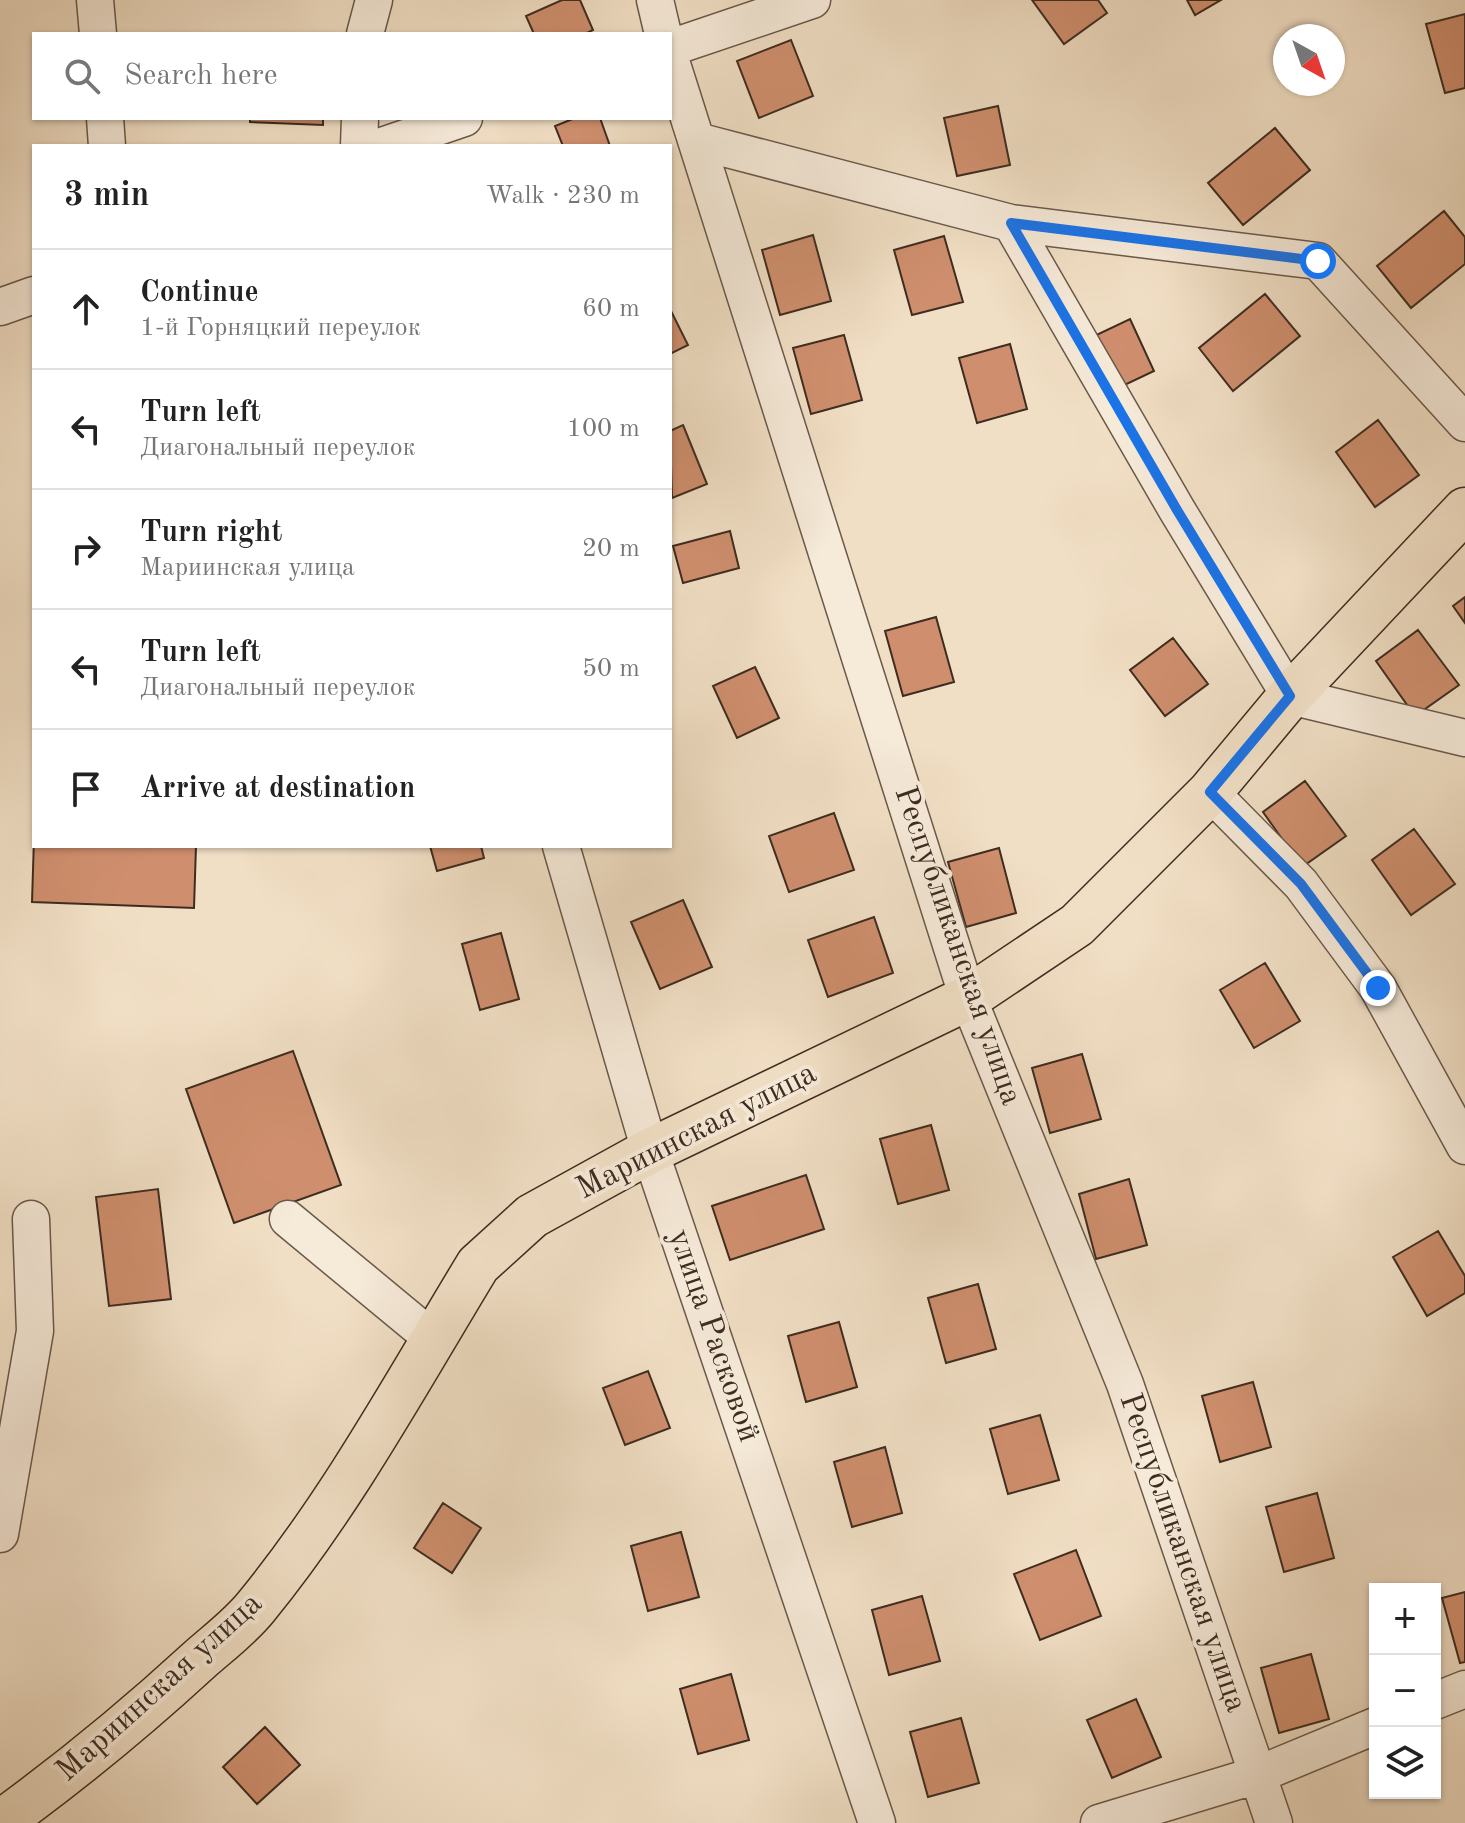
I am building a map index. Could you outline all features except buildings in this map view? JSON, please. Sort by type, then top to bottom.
[{"type":"main road","name":"Мариинская улица","points":[[0,1823],[66,1775],[254,1609],[304,1542],[478,1265],[501,1241],[532,1216],[650,1151],[968,998],[1077,925],[1210,792],[1290,696],[1465,510]]},
{"type":"street","points":[[95,0],[98,32]]},
{"type":"street","points":[[366,32],[374,0]]},
{"type":"street","points":[[655,0],[663,32]]},
{"type":"street","points":[[672,47],[812,0]]},
{"type":"street","name":"Республиканская улица","points":[[672,64],[968,998],[1125,1384],[1274,1823]]},
{"type":"street","points":[[105,120],[107,144]]},
{"type":"street","points":[[359,144],[360,120]]},
{"type":"street","points":[[388,144],[458,120]]},
{"type":"street","points":[[697,141],[1011,223],[1318,261],[1465,423]]},
{"type":"street","points":[[1011,223],[1177,510],[1290,696],[1465,738]]},
{"type":"street","points":[[0,307],[32,296]]},
{"type":"street","points":[[1210,792],[1301,884],[1378,988],[1465,1146]]},
{"type":"street","name":"улица Расковой","points":[[562,848],[650,1151],[877,1823]]},
{"type":"street","points":[[0,1534],[35,1331],[31,1219]]},
{"type":"street","points":[[288,1219],[433,1339]]},
{"type":"street","points":[[1441,1699],[1465,1689]]},
{"type":"street","points":[[1099,1823],[1257,1775],[1373,1727]]},
{"type":"route","points":[[1318,261],[1011,223],[1177,510],[1290,696],[1210,792],[1301,884],[1378,988]]}]
